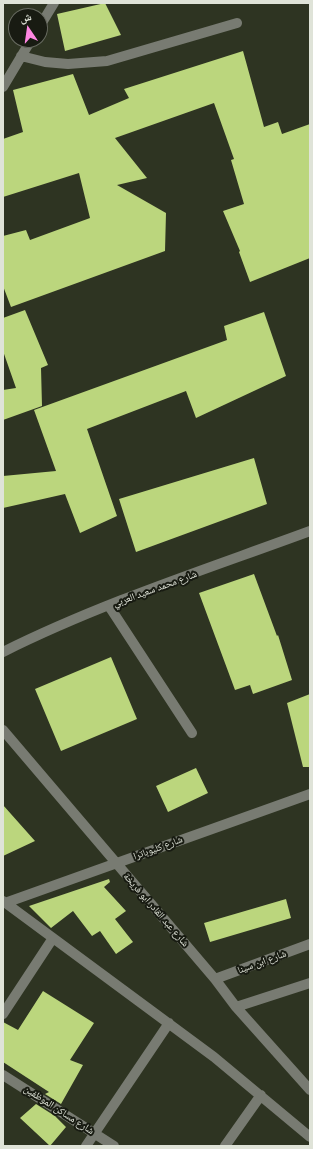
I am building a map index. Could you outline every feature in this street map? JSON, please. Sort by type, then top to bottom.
[{"type":"street","points":[[48,13],[54,3]]},
{"type":"street","points":[[21,56],[44,62],[68,64],[107,62],[237,23]]},
{"type":"street","points":[[3,86],[26,48]]},
{"type":"street","name":"شارع محمد سعيد العربي","points":[[3,652],[53,628],[108,606],[310,531]]},
{"type":"street","points":[[108,606],[192,732]]},
{"type":"street","name":"شارع عبد القادر ابو فريخة","points":[[3,730],[215,979],[236,1007],[310,1090]]},
{"type":"street","name":"شارع كليوباترا","points":[[4,902],[310,794]]},
{"type":"street","points":[[4,902],[169,1023],[261,1095],[310,1137]]},
{"type":"street","points":[[3,1014],[52,938]]},
{"type":"street","name":"شارع ابن سينا","points":[[215,979],[310,944]]},
{"type":"street","points":[[236,1007],[310,983]]},
{"type":"street","points":[[86,1146],[169,1023]]},
{"type":"street","name":"شارع مساكن الموظفين","points":[[3,1075],[114,1146]]},
{"type":"street","points":[[225,1146],[261,1095]]},
{"type":"building","points":[[105,3],[121,35],[65,51],[57,14]]},
{"type":"building","points":[[243,51],[264,127],[278,122],[282,134],[310,124],[310,258],[250,282],[239,252],[240,251],[223,211],[244,204],[231,160],[234,159],[214,103],[115,138],[147,178],[117,185],[166,213],[165,251],[11,307],[3,286],[3,236],[26,230],[30,240],[90,218],[79,173],[3,197],[3,139],[23,132],[13,90],[73,74],[89,115],[129,98],[124,89]]},
{"type":"building","points":[[25,310],[48,365],[41,368],[42,406],[3,420],[3,390],[16,388],[3,351],[3,318]]},
{"type":"building","points":[[264,312],[286,376],[196,418],[186,391],[87,429],[117,516],[80,533],[65,494],[3,508],[3,476],[56,471],[34,410],[227,340],[224,326]]},
{"type":"building","points":[[254,458],[267,504],[136,552],[119,499]]},
{"type":"building","points":[[254,574],[277,636],[278,635],[292,680],[253,694],[250,685],[235,690],[199,593]]},
{"type":"building","points":[[111,657],[137,719],[61,751],[35,689]]},
{"type":"building","points":[[310,694],[310,767],[303,767],[287,703]]},
{"type":"building","points":[[196,768],[208,793],[168,812],[156,786]]},
{"type":"building","points":[[3,805],[35,841],[3,856]]},
{"type":"building","points":[[109,879],[110,882],[104,887],[126,911],[115,919],[133,942],[116,954],[100,931],[92,936],[73,911],[51,928],[29,906]]},
{"type":"building","points":[[286,899],[291,918],[210,942],[204,923]]},
{"type":"building","points":[[43,991],[94,1023],[70,1060],[83,1065],[61,1104],[45,1094],[49,1092],[3,1062],[3,1022],[18,1030]]},
{"type":"building","points":[[36,1104],[55,1116],[66,1127],[50,1146],[20,1118]]}]
